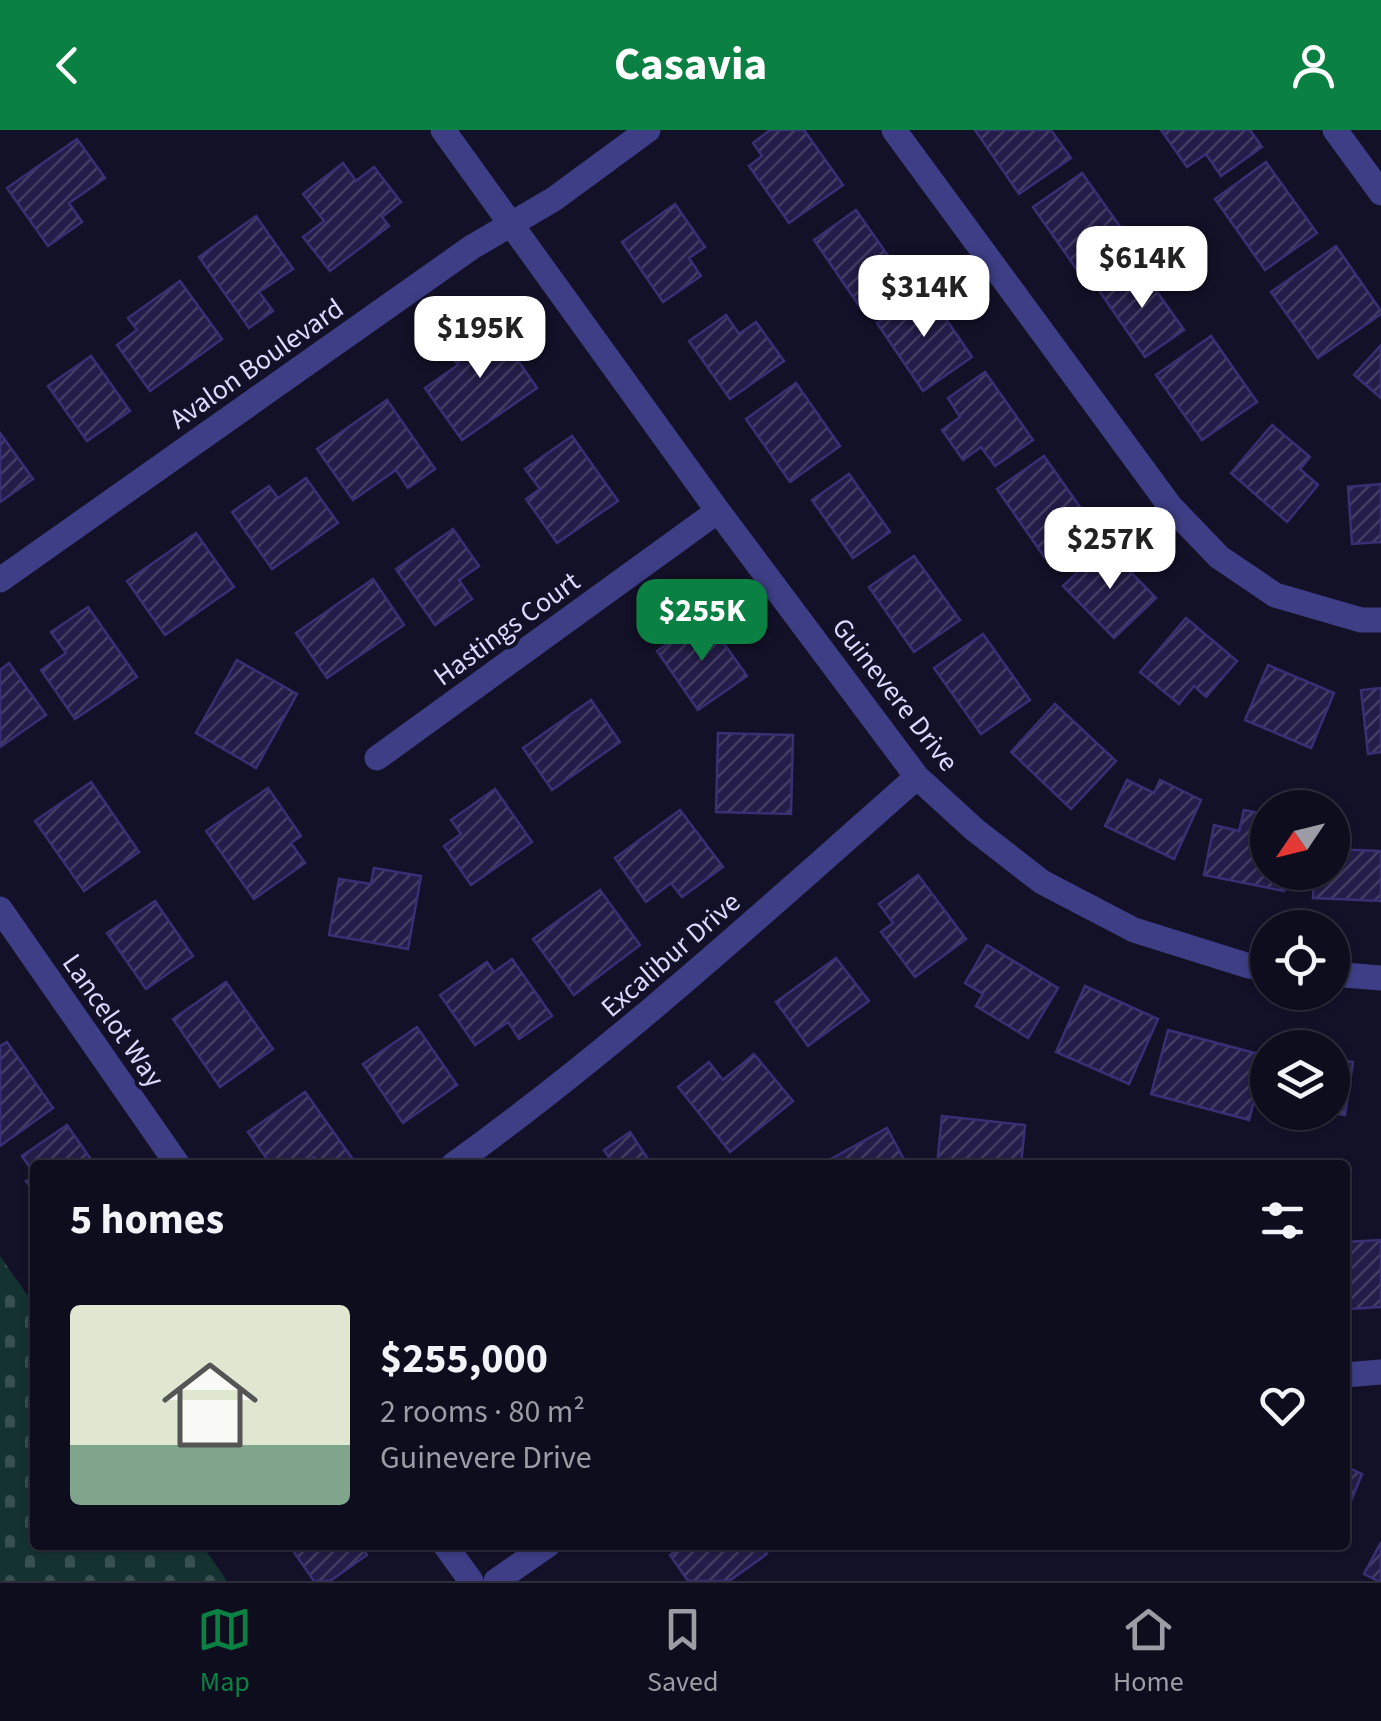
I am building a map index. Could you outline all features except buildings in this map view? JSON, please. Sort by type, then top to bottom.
[{"type":"street","name":"Guinevere Drive","points":[[443,130],[916,777],[1042,882],[1134,930],[1250,966]]},
{"type":"street","name":"Avalon Boulevard","points":[[0,580],[472,247],[554,199],[648,130]]},
{"type":"street","points":[[894,130],[1170,506],[1219,557],[1274,595],[1362,620],[1381,620]]},
{"type":"street","points":[[1335,130],[1381,192]]},
{"type":"street","name":"Hastings Court","points":[[378,758],[718,510]]},
{"type":"street","name":"Excalibur Drive","points":[[460,1160],[526,1113],[654,1009],[916,777]]},
{"type":"street","name":"Lancelot Way","points":[[0,909],[175,1160]]},
{"type":"street","points":[[1350,975],[1381,978]]},
{"type":"street","points":[[1350,1375],[1381,1372]]},
{"type":"street","points":[[448,1550],[470,1581]]},
{"type":"street","points":[[496,1581],[541,1550]]},
{"type":"green space","points":[[0,1256],[30,1299],[30,1550],[205,1550],[227,1581],[0,1581]]}]
